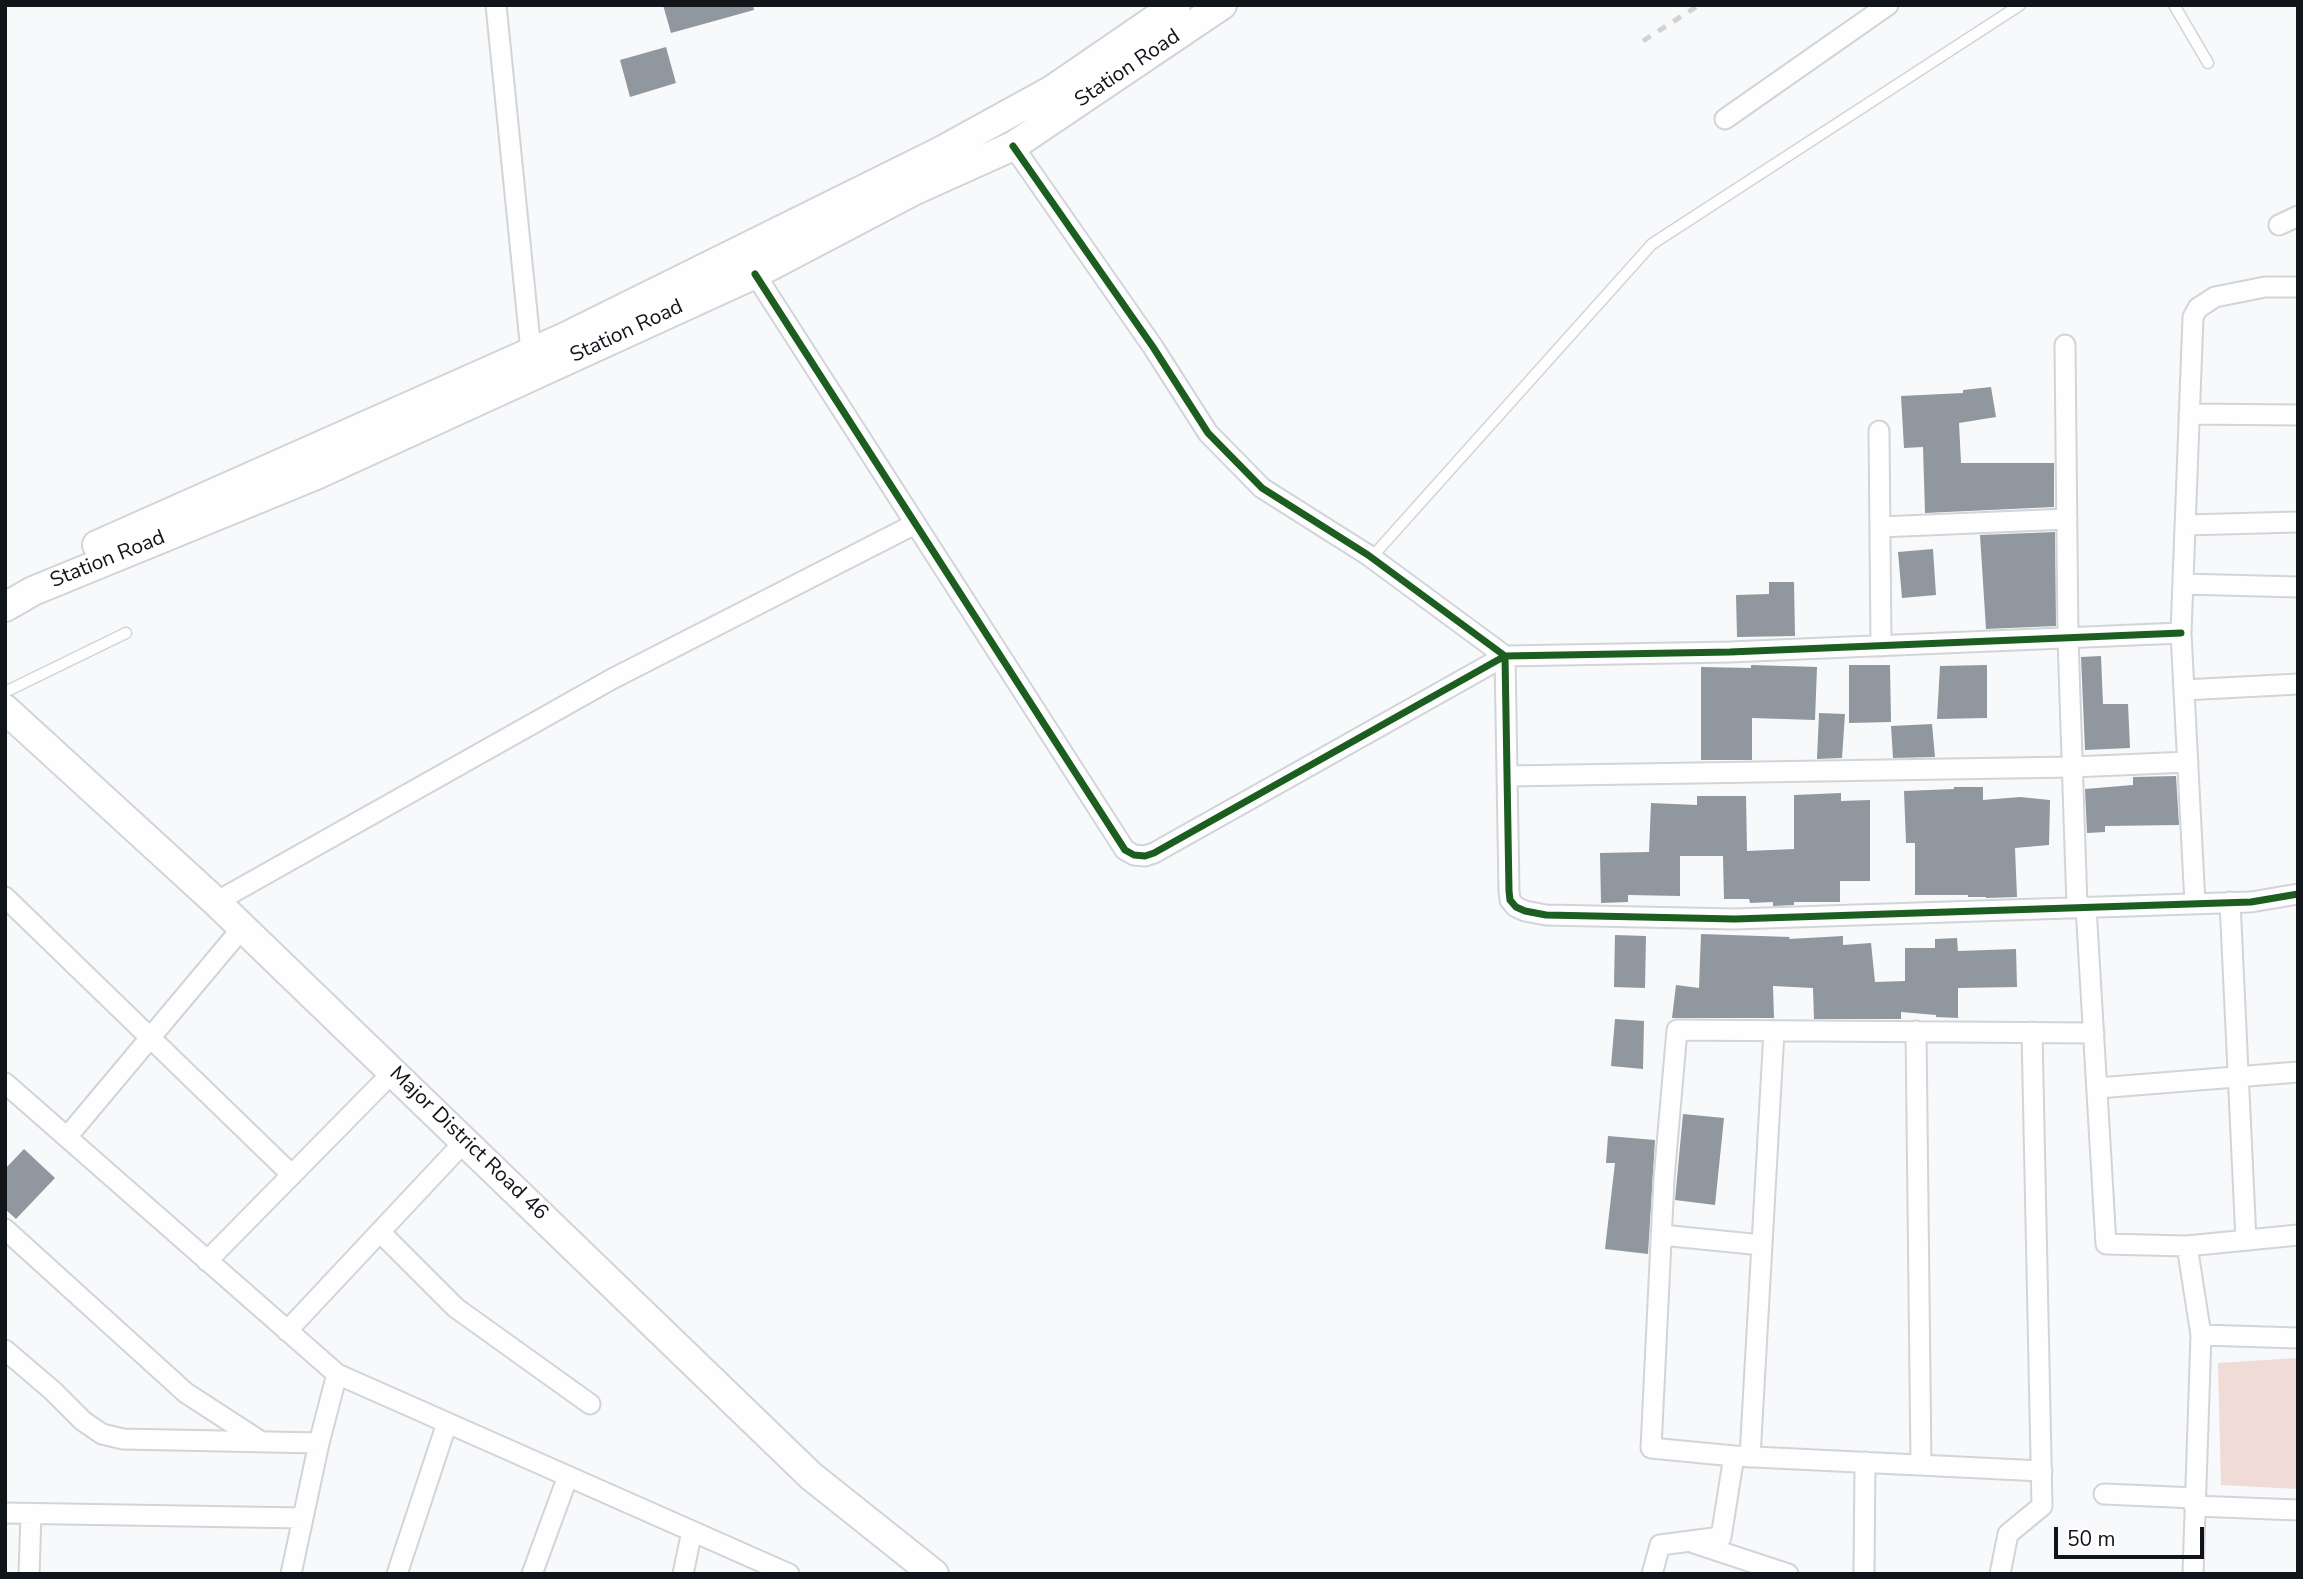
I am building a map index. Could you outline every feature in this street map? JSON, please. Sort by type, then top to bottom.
[{"type":"main road","name":"Station Road","points":[[5,588],[91,547],[531,352],[951,145],[1052,90],[1176,5]]},
{"type":"main road","name":"Station Road","points":[[5,607],[33,591],[316,475],[755,274],[911,192],[1013,146],[1222,5]]},
{"type":"main road","name":"Major District Road 46","points":[[5,709],[243,927],[811,1476],[934,1574]]},
{"type":"street","points":[[496,5],[531,352]]},
{"type":"street","points":[[1725,119],[1888,5]]},
{"type":"street","points":[[1013,146],[1153,347],[1208,433],[1262,488],[1371,558],[1505,656]]},
{"type":"street","points":[[2279,225],[2298,216]]},
{"type":"street","points":[[755,274],[1125,850],[1134,855],[1146,856],[1154,853],[1505,656],[1730,652],[2181,633]]},
{"type":"street","points":[[2195,904],[2181,633],[2193,317],[2197,308],[2215,297],[2265,287],[2298,287]]},
{"type":"street","points":[[2065,345],[2068,638],[2073,767],[2098,1088],[2106,1244],[2188,1246],[2298,1236]]},
{"type":"street","points":[[2189,414],[2298,415]]},
{"type":"street","points":[[1879,431],[1881,646]]},
{"type":"street","points":[[1880,527],[2067,519]]},
{"type":"street","points":[[2185,525],[2298,522]]},
{"type":"street","points":[[216,902],[612,678],[915,524]]},
{"type":"street","points":[[2183,584],[2298,587]]},
{"type":"street","points":[[1505,656],[1509,891],[1510,900],[1525,911],[1546,915],[1735,919],[2251,902],[2298,894]]},
{"type":"street","points":[[2184,690],[2298,684]]},
{"type":"street","points":[[1507,776],[2073,767],[2188,762]]},
{"type":"street","points":[[5,897],[292,1175]]},
{"type":"street","points":[[2230,902],[2246,1241]]},
{"type":"street","points":[[66,1137],[243,927]]},
{"type":"street","points":[[2042,1471],[1742,1456],[1651,1448],[1661,1235],[1677,1030],[2094,1034]]},
{"type":"street","points":[[1652,1574],[1660,1545],[1721,1537],[1742,1456],[1762,1245],[1774,1031]]},
{"type":"street","points":[[1916,1031],[1921,1465]]},
{"type":"street","points":[[2000,1574],[2008,1534],[2042,1506],[2032,1032]]},
{"type":"street","points":[[207,1261],[393,1072]]},
{"type":"street","points":[[2098,1088],[2298,1072]]},
{"type":"street","points":[[5,1083],[337,1374],[789,1574]]},
{"type":"street","points":[[287,1331],[465,1141]]},
{"type":"street","points":[[5,1229],[186,1392],[261,1442]]},
{"type":"street","points":[[380,1232],[456,1308],[590,1404]]},
{"type":"street","points":[[1661,1235],[1762,1245]]},
{"type":"street","points":[[2188,1246],[2201,1335],[2193,1574]]},
{"type":"street","points":[[2201,1335],[2298,1338]]},
{"type":"street","points":[[5,1350],[83,1421],[102,1434],[123,1438],[319,1443]]},
{"type":"street","points":[[291,1574],[337,1374]]},
{"type":"street","points":[[397,1574],[447,1423]]},
{"type":"street","points":[[1864,1574],[1865,1462]]},
{"type":"street","points":[[532,1574],[568,1476]]},
{"type":"street","points":[[2104,1494],[2298,1510]]},
{"type":"street","points":[[5,1513],[303,1518]]},
{"type":"street","points":[[29,1574],[31,1514]]},
{"type":"street","points":[[683,1574],[692,1531]]},
{"type":"street","points":[[1690,1541],[1788,1574]]},
{"type":"lane","points":[[1371,558],[1652,243],[2020,5]]},
{"type":"lane","points":[[2174,5],[2208,63]]},
{"type":"lane","points":[[5,692],[126,633]]},
{"type":"shaded area","points":[[2298,1358],[2298,1489],[2221,1485],[2218,1363]]},
{"type":"building","points":[[663,5],[753,5],[754,10],[671,33]]},
{"type":"building","points":[[666,47],[676,83],[630,97],[620,60]]},
{"type":"building","points":[[1991,387],[1996,417],[1959,423],[1961,463],[2054,463],[2054,507],[1925,513],[1923,447],[1904,448],[1901,396],[1963,393],[1963,390]]},
{"type":"building","points":[[2055,532],[2056,626],[1986,629],[1980,535]]},
{"type":"building","points":[[1933,549],[1936,595],[1902,598],[1898,552]]},
{"type":"building","points":[[1769,582],[1794,582],[1795,636],[1737,637],[1736,595],[1769,594]]},
{"type":"building","points":[[2101,656],[2103,704],[2128,704],[2130,748],[2085,750],[2081,657]]},
{"type":"building","points":[[1751,665],[1817,667],[1815,720],[1752,718],[1752,760],[1701,760],[1701,667],[1751,668]]},
{"type":"building","points":[[1849,665],[1890,665],[1891,722],[1849,723]]},
{"type":"building","points":[[1987,665],[1987,718],[1937,719],[1940,666]]},
{"type":"building","points":[[1819,713],[1845,714],[1842,758],[1817,759]]},
{"type":"building","points":[[1932,724],[1935,757],[1893,758],[1891,726]]},
{"type":"building","points":[[2176,776],[2179,825],[2105,826],[2105,832],[2087,833],[2085,789],[2133,785],[2133,777]]},
{"type":"building","points":[[1983,787],[1983,800],[2020,797],[2050,800],[2049,845],[2015,848],[2017,897],[1915,895],[1915,843],[1906,843],[1904,791]]},
{"type":"building","points":[[1841,793],[1841,801],[1870,800],[1870,881],[1840,881],[1840,902],[1794,902],[1794,905],[1773,906],[1773,902],[1750,903],[1749,899],[1724,899],[1723,856],[1680,856],[1680,896],[1628,895],[1628,902],[1601,903],[1600,853],[1649,852],[1651,803],[1697,805],[1697,796],[1746,796],[1747,851],[1794,849],[1794,795]]},
{"type":"building","points":[[1701,934],[1790,937],[1789,939],[1843,936],[1843,945],[1871,943],[1875,982],[1905,981],[1905,948],[1935,948],[1935,939],[1957,938],[1958,951],[2016,949],[2017,987],[1958,988],[1958,1018],[1901,1012],[1901,1019],[1814,1019],[1813,988],[1773,986],[1774,1018],[1672,1018],[1676,985],[1699,988]]},
{"type":"building","points":[[1615,935],[1646,936],[1645,988],[1614,987]]},
{"type":"building","points":[[1615,1019],[1644,1021],[1643,1069],[1611,1066]]},
{"type":"building","points":[[1683,1114],[1724,1118],[1715,1205],[1675,1200]]},
{"type":"building","points":[[1608,1136],[1655,1140],[1648,1254],[1605,1249],[1615,1163],[1606,1163]]},
{"type":"building","points":[[24,1149],[55,1178],[16,1219],[5,1209],[5,1169]]},
{"type":"railway","points":[[1643,41],[1699,5]]},
{"type":"cycle path","points":[[1013,146],[1153,347],[1208,433],[1262,488],[1368,555],[1505,656],[1730,652],[2181,633]]},
{"type":"cycle path","points":[[755,274],[1125,850],[1134,855],[1154,853],[1505,656],[1509,891],[1510,900],[1525,911],[1546,915],[1735,919],[2251,902],[2298,894]]}]
